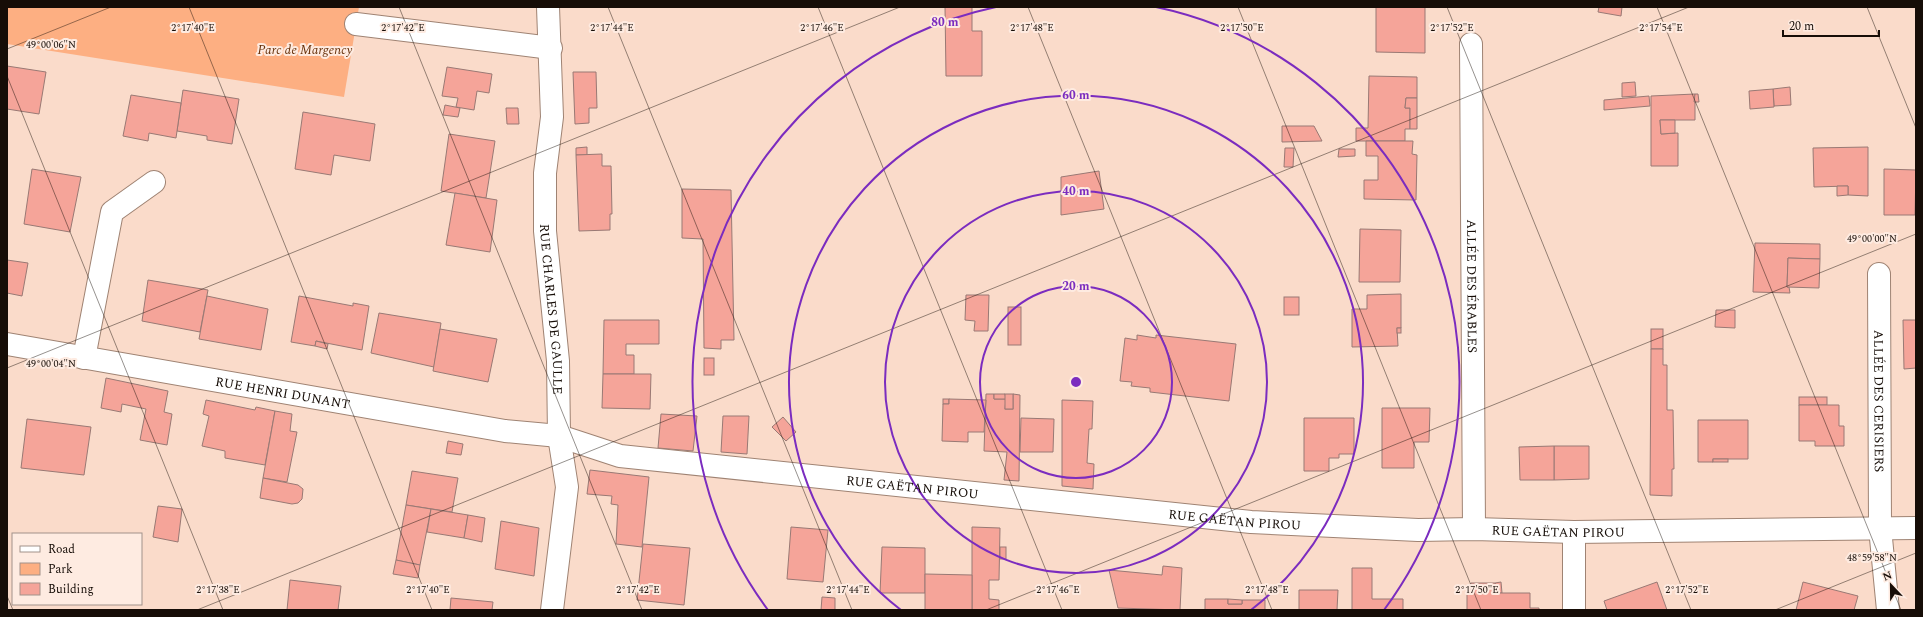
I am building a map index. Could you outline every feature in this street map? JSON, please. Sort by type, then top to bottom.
[{"type":"street","name":"RUE CHARLES DE GAULLE","points":[[548,7],[551,48],[552,117],[545,173],[546,231],[558,361],[559,436],[567,486],[552,610]]},
{"type":"street","points":[[356,24],[551,48]]},
{"type":"street","name":"ALLÉE DES ÉRABLES","points":[[1471,44],[1474,529]]},
{"type":"street","points":[[84,358],[112,212],[154,182]]},
{"type":"street","name":"ALLÉE DES CERISIERS","points":[[1879,274],[1880,528],[1888,610]]},
{"type":"street","name":"RUE HENRI DUNANT","points":[[7,344],[505,431],[559,436]]},
{"type":"street","name":"RUE GAËTAN PIROU","points":[[559,436],[620,456],[1251,522],[1418,530],[1474,529],[1574,532],[1916,528]]},
{"type":"street","points":[[1574,532],[1574,610]]},
{"type":"green space","name":"Parc de Margency","points":[[7,7],[359,7],[344,97],[7,44]]},
{"type":"building","points":[[945,7],[972,7],[972,31],[982,31],[982,76],[946,76]]},
{"type":"building","points":[[1376,7],[1425,7],[1425,53],[1376,52]]},
{"type":"building","points":[[1599,7],[1622,7],[1621,16],[1598,12]]},
{"type":"building","points":[[7,66],[46,72],[39,114],[7,109]]},
{"type":"building","points":[[447,67],[492,74],[489,93],[477,91],[474,110],[456,107],[458,98],[442,96]]},
{"type":"building","points":[[573,72],[596,72],[597,108],[589,108],[589,123],[575,124]]},
{"type":"building","points":[[1369,76],[1417,77],[1417,98],[1406,98],[1405,108],[1410,108],[1410,129],[1405,129],[1405,141],[1356,141],[1356,128],[1368,128]]},
{"type":"building","points":[[1635,82],[1636,96],[1622,97],[1622,83]]},
{"type":"building","points":[[1790,87],[1791,105],[1774,106],[1773,89]]},
{"type":"building","points":[[1773,89],[1774,107],[1750,109],[1749,91]]},
{"type":"building","points":[[183,90],[239,99],[232,144],[207,140],[207,136],[177,131]]},
{"type":"building","points":[[1695,94],[1695,120],[1660,120],[1661,134],[1678,133],[1678,166],[1651,166],[1651,96]]},
{"type":"building","points":[[1695,94],[1698,94],[1699,102],[1694,102]]},
{"type":"building","points":[[131,95],[181,103],[176,138],[149,133],[148,141],[123,136]]},
{"type":"building","points":[[1649,96],[1650,106],[1604,110],[1604,100]]},
{"type":"building","points":[[1406,98],[1417,98],[1417,129],[1410,129],[1410,108],[1405,108]]},
{"type":"building","points":[[445,105],[460,108],[458,117],[443,115]]},
{"type":"building","points":[[506,108],[518,108],[519,124],[507,124]]},
{"type":"building","points":[[303,112],[375,124],[370,161],[334,155],[331,175],[295,169]]},
{"type":"building","points":[[1660,120],[1675,120],[1675,133],[1661,134]]},
{"type":"building","points":[[1282,126],[1314,126],[1322,141],[1282,142]]},
{"type":"building","points":[[449,134],[495,141],[486,198],[441,191]]},
{"type":"building","points":[[1366,141],[1413,141],[1412,154],[1417,155],[1416,200],[1364,199],[1364,180],[1378,180],[1378,156],[1366,156]]},
{"type":"building","points":[[587,147],[587,155],[576,155],[576,148]]},
{"type":"building","points":[[1868,147],[1868,196],[1848,195],[1848,186],[1814,187],[1813,148]]},
{"type":"building","points":[[1285,148],[1294,148],[1293,167],[1284,167]]},
{"type":"building","points":[[1339,149],[1355,149],[1355,156],[1338,157]]},
{"type":"building","points":[[602,154],[602,166],[611,166],[612,214],[610,214],[610,230],[579,231],[576,155]]},
{"type":"building","points":[[32,169],[81,177],[70,232],[24,224]]},
{"type":"building","points":[[1884,169],[1916,170],[1915,215],[1884,215]]},
{"type":"building","points":[[1099,171],[1104,209],[1061,215],[1061,177]]},
{"type":"building","points":[[1837,186],[1848,186],[1848,195],[1837,196]]},
{"type":"building","points":[[682,189],[731,190],[734,340],[721,340],[721,349],[704,348],[703,239],[682,238]]},
{"type":"building","points":[[455,193],[497,200],[490,252],[446,245]]},
{"type":"building","points":[[1360,229],[1401,230],[1400,282],[1359,282]]},
{"type":"building","points":[[1755,243],[1820,244],[1820,259],[1788,258],[1787,287],[1789,287],[1790,293],[1753,292]]},
{"type":"building","points":[[1788,258],[1820,259],[1819,288],[1787,287]]},
{"type":"building","points":[[7,260],[28,263],[22,296],[7,293]]},
{"type":"building","points":[[148,280],[208,290],[200,332],[142,321]]},
{"type":"building","points":[[1401,294],[1401,328],[1397,328],[1398,346],[1352,347],[1352,309],[1367,309],[1367,295]]},
{"type":"building","points":[[966,295],[989,295],[988,331],[974,331],[975,321],[965,320]]},
{"type":"building","points":[[207,296],[268,309],[261,350],[199,339]]},
{"type":"building","points":[[299,296],[353,306],[353,303],[369,306],[362,350],[316,341],[315,346],[291,342]]},
{"type":"building","points":[[1284,297],[1299,297],[1299,315],[1284,315]]},
{"type":"building","points":[[1008,307],[1021,307],[1021,345],[1008,345]]},
{"type":"building","points":[[1716,310],[1735,310],[1735,328],[1715,327]]},
{"type":"building","points":[[379,313],[441,323],[434,367],[371,353]]},
{"type":"building","points":[[604,320],[659,320],[659,344],[626,344],[626,355],[634,355],[634,374],[603,374]]},
{"type":"building","points":[[1903,320],[1916,320],[1916,368],[1904,369]]},
{"type":"building","points":[[1397,328],[1401,328],[1401,333],[1397,333]]},
{"type":"building","points":[[440,329],[497,339],[488,382],[433,371]]},
{"type":"building","points":[[1651,329],[1663,329],[1663,349],[1651,349]]},
{"type":"building","points":[[1137,335],[1156,338],[1156,335],[1236,344],[1229,401],[1150,392],[1150,388],[1131,386],[1132,382],[1120,381],[1125,338],[1137,340]]},
{"type":"building","points":[[316,341],[328,344],[327,349],[315,346]]},
{"type":"building","points":[[1651,349],[1663,349],[1663,365],[1667,365],[1667,410],[1673,410],[1674,469],[1672,469],[1672,496],[1650,495]]},
{"type":"building","points":[[704,358],[714,358],[714,375],[704,375]]},
{"type":"building","points":[[603,374],[651,374],[650,409],[602,408]]},
{"type":"building","points":[[106,378],[168,391],[164,412],[172,414],[167,445],[140,440],[146,409],[122,404],[121,412],[101,408]]},
{"type":"building","points":[[986,394],[994,394],[994,399],[1006,399],[1005,409],[1013,409],[1013,394],[1020,395],[1019,481],[1004,480],[1007,452],[984,451]]},
{"type":"building","points":[[994,394],[1005,394],[1006,399],[994,399]]},
{"type":"building","points":[[1005,394],[1013,394],[1013,409],[1005,409]]},
{"type":"building","points":[[1799,397],[1827,397],[1827,405],[1799,405]]},
{"type":"building","points":[[943,399],[949,399],[949,404],[943,404]]},
{"type":"building","points":[[949,399],[986,400],[984,432],[968,432],[968,442],[942,441],[943,404],[949,404]]},
{"type":"building","points":[[206,400],[255,410],[256,407],[275,411],[265,465],[225,458],[225,451],[202,446],[209,416],[203,414]]},
{"type":"building","points":[[1062,400],[1093,401],[1092,429],[1089,429],[1087,463],[1094,464],[1093,489],[1062,486]]},
{"type":"building","points":[[1799,405],[1839,405],[1839,426],[1844,426],[1844,446],[1815,446],[1815,441],[1799,441]]},
{"type":"building","points":[[1382,408],[1430,408],[1429,442],[1414,442],[1414,468],[1382,468]]},
{"type":"building","points":[[275,411],[292,414],[290,431],[297,432],[287,482],[263,478]]},
{"type":"building","points":[[661,414],[697,416],[693,451],[658,448]]},
{"type":"building","points":[[723,416],[749,416],[747,454],[721,452]]},
{"type":"building","points":[[783,417],[796,432],[786,441],[772,427]]},
{"type":"building","points":[[1021,418],[1054,419],[1053,452],[1020,452]]},
{"type":"building","points":[[1304,418],[1354,418],[1354,454],[1339,454],[1339,458],[1329,458],[1329,471],[1304,471]]},
{"type":"building","points":[[27,419],[91,427],[84,475],[21,468]]},
{"type":"building","points":[[1698,420],[1748,420],[1748,459],[1713,459],[1713,462],[1698,462]]},
{"type":"building","points":[[448,441],[463,444],[461,455],[446,453]]},
{"type":"building","points":[[1554,446],[1589,446],[1589,479],[1554,480]]},
{"type":"building","points":[[1554,446],[1554,480],[1520,480],[1519,447]]},
{"type":"building","points":[[1713,459],[1728,459],[1728,462],[1713,462]]},
{"type":"building","points":[[590,470],[649,477],[642,547],[616,544],[618,505],[611,504],[612,496],[587,494]]},
{"type":"building","points":[[412,471],[458,478],[452,512],[406,505]]},
{"type":"building","points":[[263,478],[298,485],[303,489],[302,499],[298,503],[292,504],[260,498]]},
{"type":"building","points":[[406,505],[431,509],[420,565],[396,560]]},
{"type":"building","points":[[158,506],[182,509],[178,542],[153,537]]},
{"type":"building","points":[[431,509],[468,515],[464,538],[427,532]]},
{"type":"building","points":[[468,515],[485,518],[482,542],[464,538]]},
{"type":"building","points":[[501,521],[539,528],[534,576],[495,569]]},
{"type":"building","points":[[791,527],[828,530],[823,582],[787,579]]},
{"type":"building","points":[[972,527],[1000,528],[999,580],[989,580],[989,599],[999,600],[999,610],[972,610]]},
{"type":"building","points":[[643,544],[690,548],[684,605],[637,600]]},
{"type":"building","points":[[882,547],[925,548],[925,593],[880,593]]},
{"type":"building","points":[[1000,547],[1006,547],[1006,559],[1000,559]]},
{"type":"building","points":[[396,560],[420,565],[418,578],[393,574]]},
{"type":"building","points":[[1163,566],[1182,568],[1180,610],[1118,608],[1109,570],[1162,575]]},
{"type":"building","points":[[1352,568],[1372,568],[1372,599],[1403,599],[1403,610],[1352,610]]},
{"type":"building","points":[[925,574],[972,575],[972,610],[925,610]]},
{"type":"building","points":[[290,580],[341,586],[338,610],[287,610]]},
{"type":"building","points":[[1501,582],[1502,593],[1496,593],[1495,583]]},
{"type":"building","points":[[1657,582],[1667,610],[1607,610],[1604,601]]},
{"type":"building","points":[[1803,582],[1858,596],[1854,610],[1796,610]]},
{"type":"building","points":[[1471,583],[1495,583],[1496,593],[1530,593],[1530,608],[1539,608],[1539,610],[1467,610],[1467,593],[1471,594]]},
{"type":"building","points":[[1299,590],[1338,590],[1337,610],[1299,610]]},
{"type":"building","points":[[822,597],[835,598],[835,610],[821,610]]},
{"type":"building","points":[[451,598],[493,602],[492,610],[450,610]]},
{"type":"building","points":[[1205,599],[1228,599],[1228,604],[1242,604],[1242,600],[1265,600],[1265,610],[1205,610]]},
{"type":"building","points":[[1228,599],[1242,600],[1242,604],[1228,604]]}]
